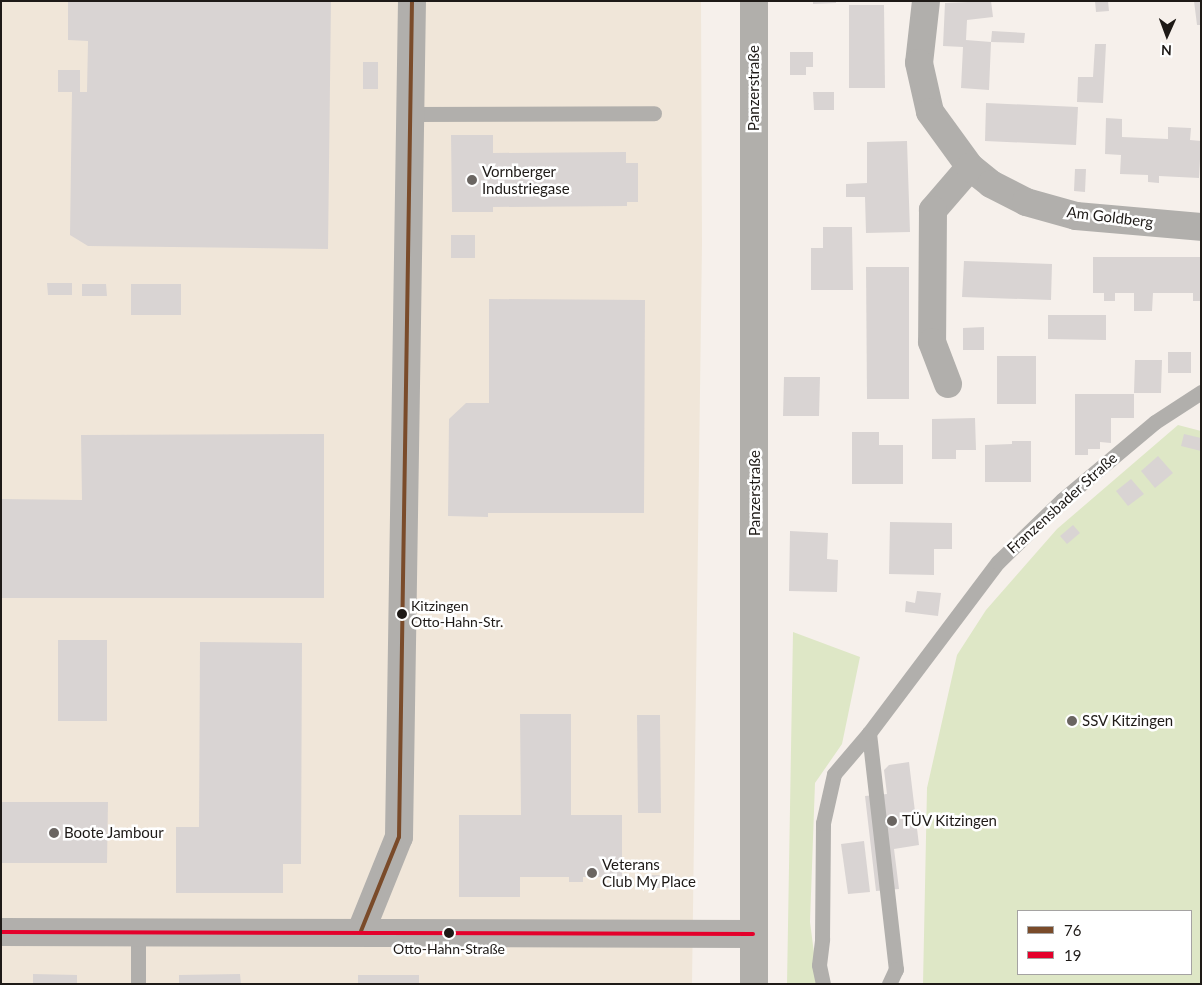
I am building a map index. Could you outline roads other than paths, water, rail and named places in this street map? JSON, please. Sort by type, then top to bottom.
[{"type":"main road","name":"Panzerstraße","points":[[754,1],[754,984]]},
{"type":"street","points":[[361,931],[398,836],[412,114],[412,1]]},
{"type":"street","name":"Am Goldberg","points":[[926,1],[919,63],[930,112],[970,167],[991,184],[1026,202],[1076,216],[1201,226]]},
{"type":"street","points":[[948,384],[932,342],[933,210],[970,167]]},
{"type":"street","points":[[1,932],[361,931],[753,934]]},
{"type":"lane","points":[[412,114],[654,113]]},
{"type":"lane","name":"Franzensbader Straße","points":[[823,984],[819,965],[822,940],[823,824],[834,774],[869,733],[998,562],[1062,500],[1112,458],[1155,422],[1201,392]]},
{"type":"lane","points":[[869,733],[896,970],[890,984]]},
{"type":"lane","points":[[138,933],[138,984]]},
{"type":"place","name":"Vornberger Industriegase","points":[[472,180]]},
{"type":"place","name":"Kitzingen Otto-Hahn-Str.","points":[[402,614]]},
{"type":"place","name":"SSV Kitzingen","points":[[1072,721]]},
{"type":"place","name":"TÜV Kitzingen","points":[[892,821]]},
{"type":"place","name":"Boote Jambour","points":[[54,833]]},
{"type":"place","name":"Veterans Club My Place","points":[[592,873]]},
{"type":"place","name":"Otto-Hahn-Straße","points":[[449,933]]}]
